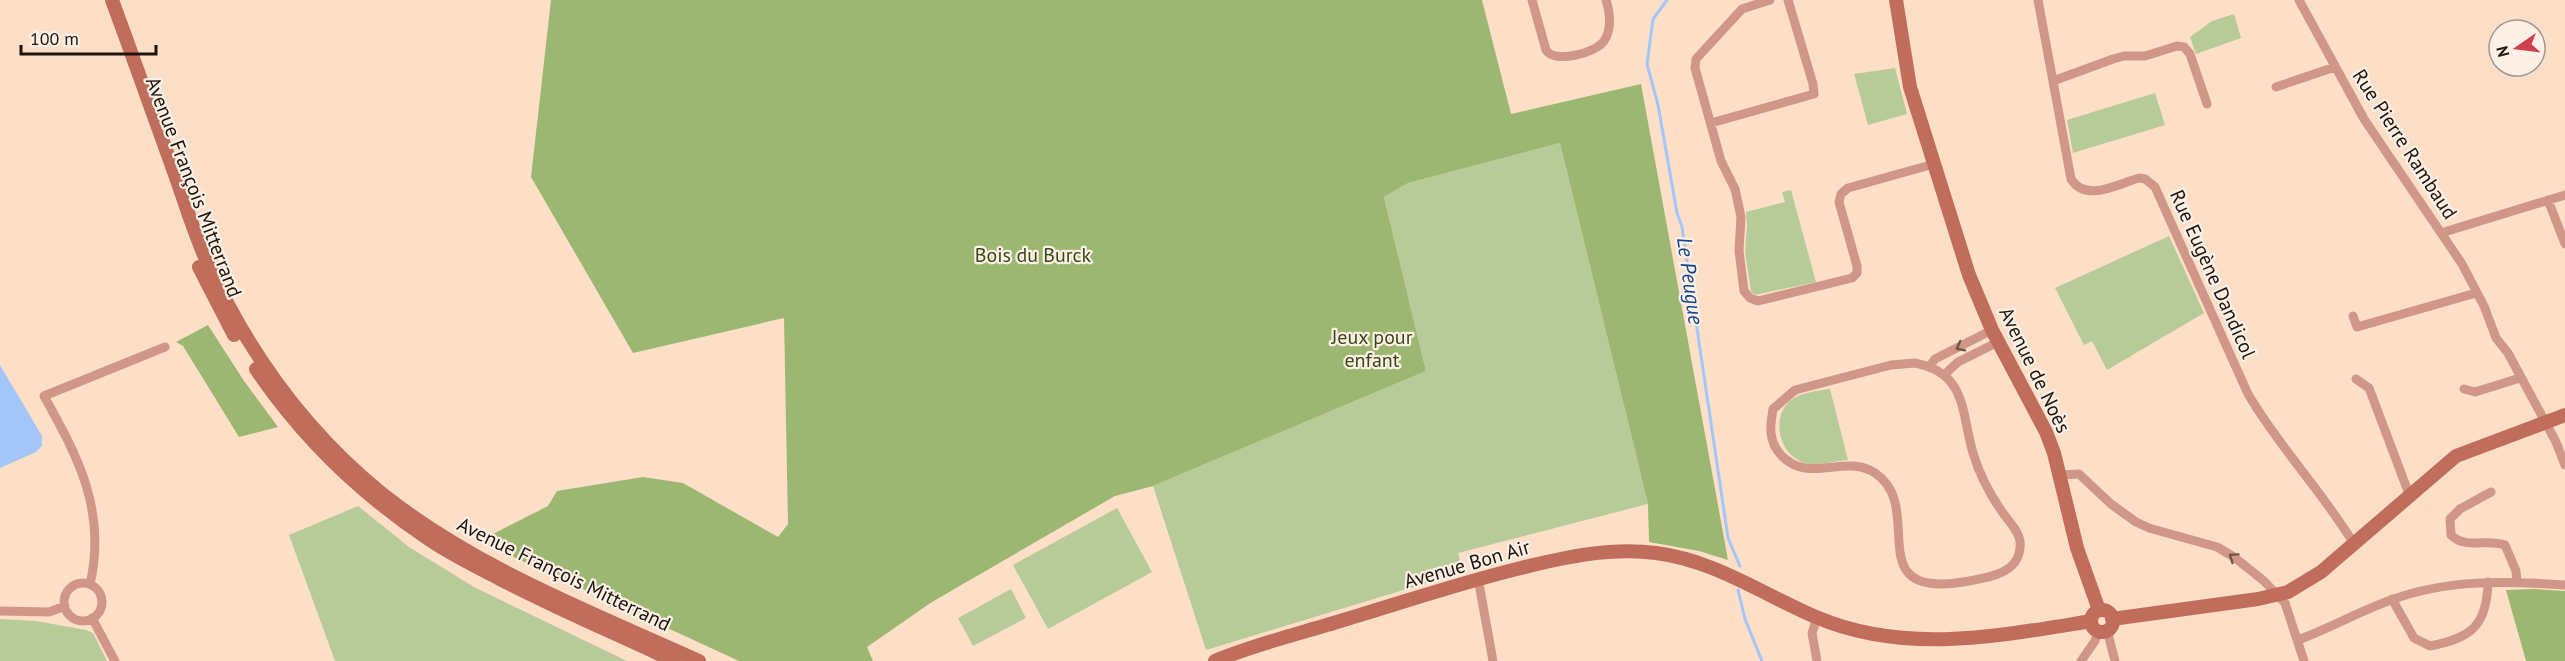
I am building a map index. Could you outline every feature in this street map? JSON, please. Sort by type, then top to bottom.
[{"type":"main road","name":"Avenue François Mitterrand","points":[[102,0],[211,293],[248,358],[298,427],[376,501],[442,548],[535,597],[674,661]]},
{"type":"main road","name":"Avenue François Mitterrand","points":[[112,0],[206,261],[256,355],[306,420],[344,459],[382,493],[446,538],[540,588],[699,661]]},
{"type":"main road","name":"Avenue de Noès","points":[[1896,0],[1910,87],[1969,275],[1995,336],[2046,432],[2060,475],[2077,548],[2102,622]]},
{"type":"main road","name":"Avenue Bon Air","points":[[1215,661],[1478,578],[1560,559],[1627,550],[1658,553],[1700,562],[1817,618],[1877,636],[1921,641],[1955,640],[2102,622],[2277,595],[2288,592],[2321,572],[2409,494],[2456,456],[2565,416]]},
{"type":"street","points":[[1532,0],[1546,50],[1555,58],[1592,51],[1604,43],[1610,29],[1606,0]]},
{"type":"street","points":[[1770,0],[1742,9],[1696,59],[1695,68],[1721,161],[1735,189],[1741,217],[1739,251],[1744,291],[1750,298],[1758,301],[1852,279],[1857,273],[1857,266],[1839,202],[1841,194],[1848,188],[1934,164]]},
{"type":"street","points":[[1711,123],[1814,94],[1788,0]]},
{"type":"street","name":"Rue Eugène Dandicol","points":[[2038,0],[2071,179],[2076,187],[2089,192],[2139,178],[2150,182],[2155,187],[2248,394],[2265,423],[2318,489],[2354,544]]},
{"type":"street","name":"Rue Pierre Rambaud","points":[[2298,0],[2364,119],[2462,264],[2484,306],[2496,338],[2508,353],[2556,442],[2565,465]]},
{"type":"street","points":[[2053,81],[2124,56],[2145,56],[2177,46],[2184,47],[2190,54],[2207,104]]},
{"type":"street","points":[[2276,87],[2335,67]]},
{"type":"street","points":[[2203,92],[2213,88]]},
{"type":"street","points":[[2441,233],[2565,195]]},
{"type":"street","points":[[2548,200],[2565,244]]},
{"type":"street","points":[[2353,316],[2357,327],[2476,293]]},
{"type":"street","points":[[1930,366],[1935,359],[1995,336]]},
{"type":"street","points":[[1944,375],[1958,362],[1995,336]]},
{"type":"street","points":[[90,584],[95,542],[89,497],[75,452],[44,396],[165,346]]},
{"type":"street","points":[[1914,363],[1930,366],[1944,375],[1960,395],[1979,471],[1990,493],[2016,531],[2020,542],[2020,552],[2011,567],[2002,572],[1976,579],[1938,584],[1917,579],[1902,566],[1899,555],[1895,500],[1884,481],[1874,472],[1849,466],[1806,470],[1791,465],[1774,448],[1770,437],[1773,409],[1795,390],[1891,365],[1914,363]]},
{"type":"street","points":[[2464,389],[2475,392],[2520,378]]},
{"type":"street","points":[[2356,379],[2369,388],[2409,494]]},
{"type":"street","points":[[2060,475],[2079,474],[2124,514],[2149,528],[2217,547],[2264,581],[2285,603],[2304,661]]},
{"type":"street","points":[[2492,492],[2460,509],[2450,519],[2451,535],[2464,543],[2498,542],[2505,545],[2516,571],[2517,582]]},
{"type":"street","points":[[1478,578],[1493,661]]},
{"type":"street","points":[[2298,640],[2392,600],[2435,587],[2488,582],[2565,585]]},
{"type":"street","points":[[2392,600],[2414,638],[2430,646],[2467,635],[2475,627],[2487,596],[2488,582]]},
{"type":"street","points":[[90,584],[98,590],[102,604],[99,612],[84,621],[75,619],[64,606],[64,598],[74,585],[90,584]]},
{"type":"street","points":[[0,611],[49,612],[64,606]]},
{"type":"street","points":[[92,618],[115,661]]},
{"type":"street","points":[[1817,618],[1812,633],[1817,661]]},
{"type":"street","points":[[2081,661],[2095,641],[2102,622]]},
{"type":"street","points":[[2102,622],[2115,661]]},
{"type":"green space","name":"Bois du Burck","points":[[551,0],[1482,0],[1511,114],[1641,84],[1728,560],[1699,551],[1649,542],[1648,504],[1560,143],[1408,183],[1384,197],[1426,371],[1153,486],[1115,496],[932,602],[867,647],[873,661],[739,661],[479,541],[548,506],[557,491],[643,477],[683,483],[778,537],[788,524],[784,318],[633,353],[531,177]]},
{"type":"green space","points":[[2234,14],[2241,38],[2196,54],[2190,37],[2212,21]]},
{"type":"green space","points":[[1895,68],[1907,114],[1868,125],[1854,74]]},
{"type":"green space","points":[[2155,93],[2165,125],[2073,153],[2067,120]]},
{"type":"green space","points":[[1560,143],[1648,504],[1458,553],[1463,572],[1206,650],[1153,486],[1426,371],[1384,197],[1408,183]]},
{"type":"green space","points":[[1791,190],[1816,282],[1754,295],[1751,291],[1745,252],[1746,212],[1785,202],[1782,192]]},
{"type":"green space","points":[[2169,236],[2204,313],[2107,370],[2092,341],[2084,345],[2055,288]]},
{"type":"green space","points":[[208,325],[244,381],[278,427],[239,437],[183,346],[176,342]]},
{"type":"green space","points":[[1830,389],[1848,460],[1819,464],[1802,462],[1788,451],[1780,434],[1779,425],[1784,408],[1794,398],[1809,392]]},
{"type":"green space","points":[[358,506],[409,547],[474,587],[627,661],[335,661],[289,535]]},
{"type":"green space","points":[[1117,508],[1152,572],[1048,629],[1013,565]]},
{"type":"green space","points":[[1011,589],[1026,618],[973,646],[958,618]]},
{"type":"green space","points":[[2506,590],[2565,591],[2565,661],[2526,661]]},
{"type":"green space","points":[[0,619],[36,621],[86,630],[93,633],[107,661],[0,661]]},
{"type":"water","points":[[0,365],[42,436],[42,446],[36,452],[0,468]]},
{"type":"waterway","name":"Le Peugue","points":[[1667,0],[1653,19],[1647,64],[1658,105],[1677,213],[1682,227],[1728,538],[1740,566]]},
{"type":"waterway","name":"Le Peugue","points":[[1738,590],[1745,619],[1762,661]]},
{"type":"park label","name":"Jeux pour enfant","points":[[1372,348]]}]
